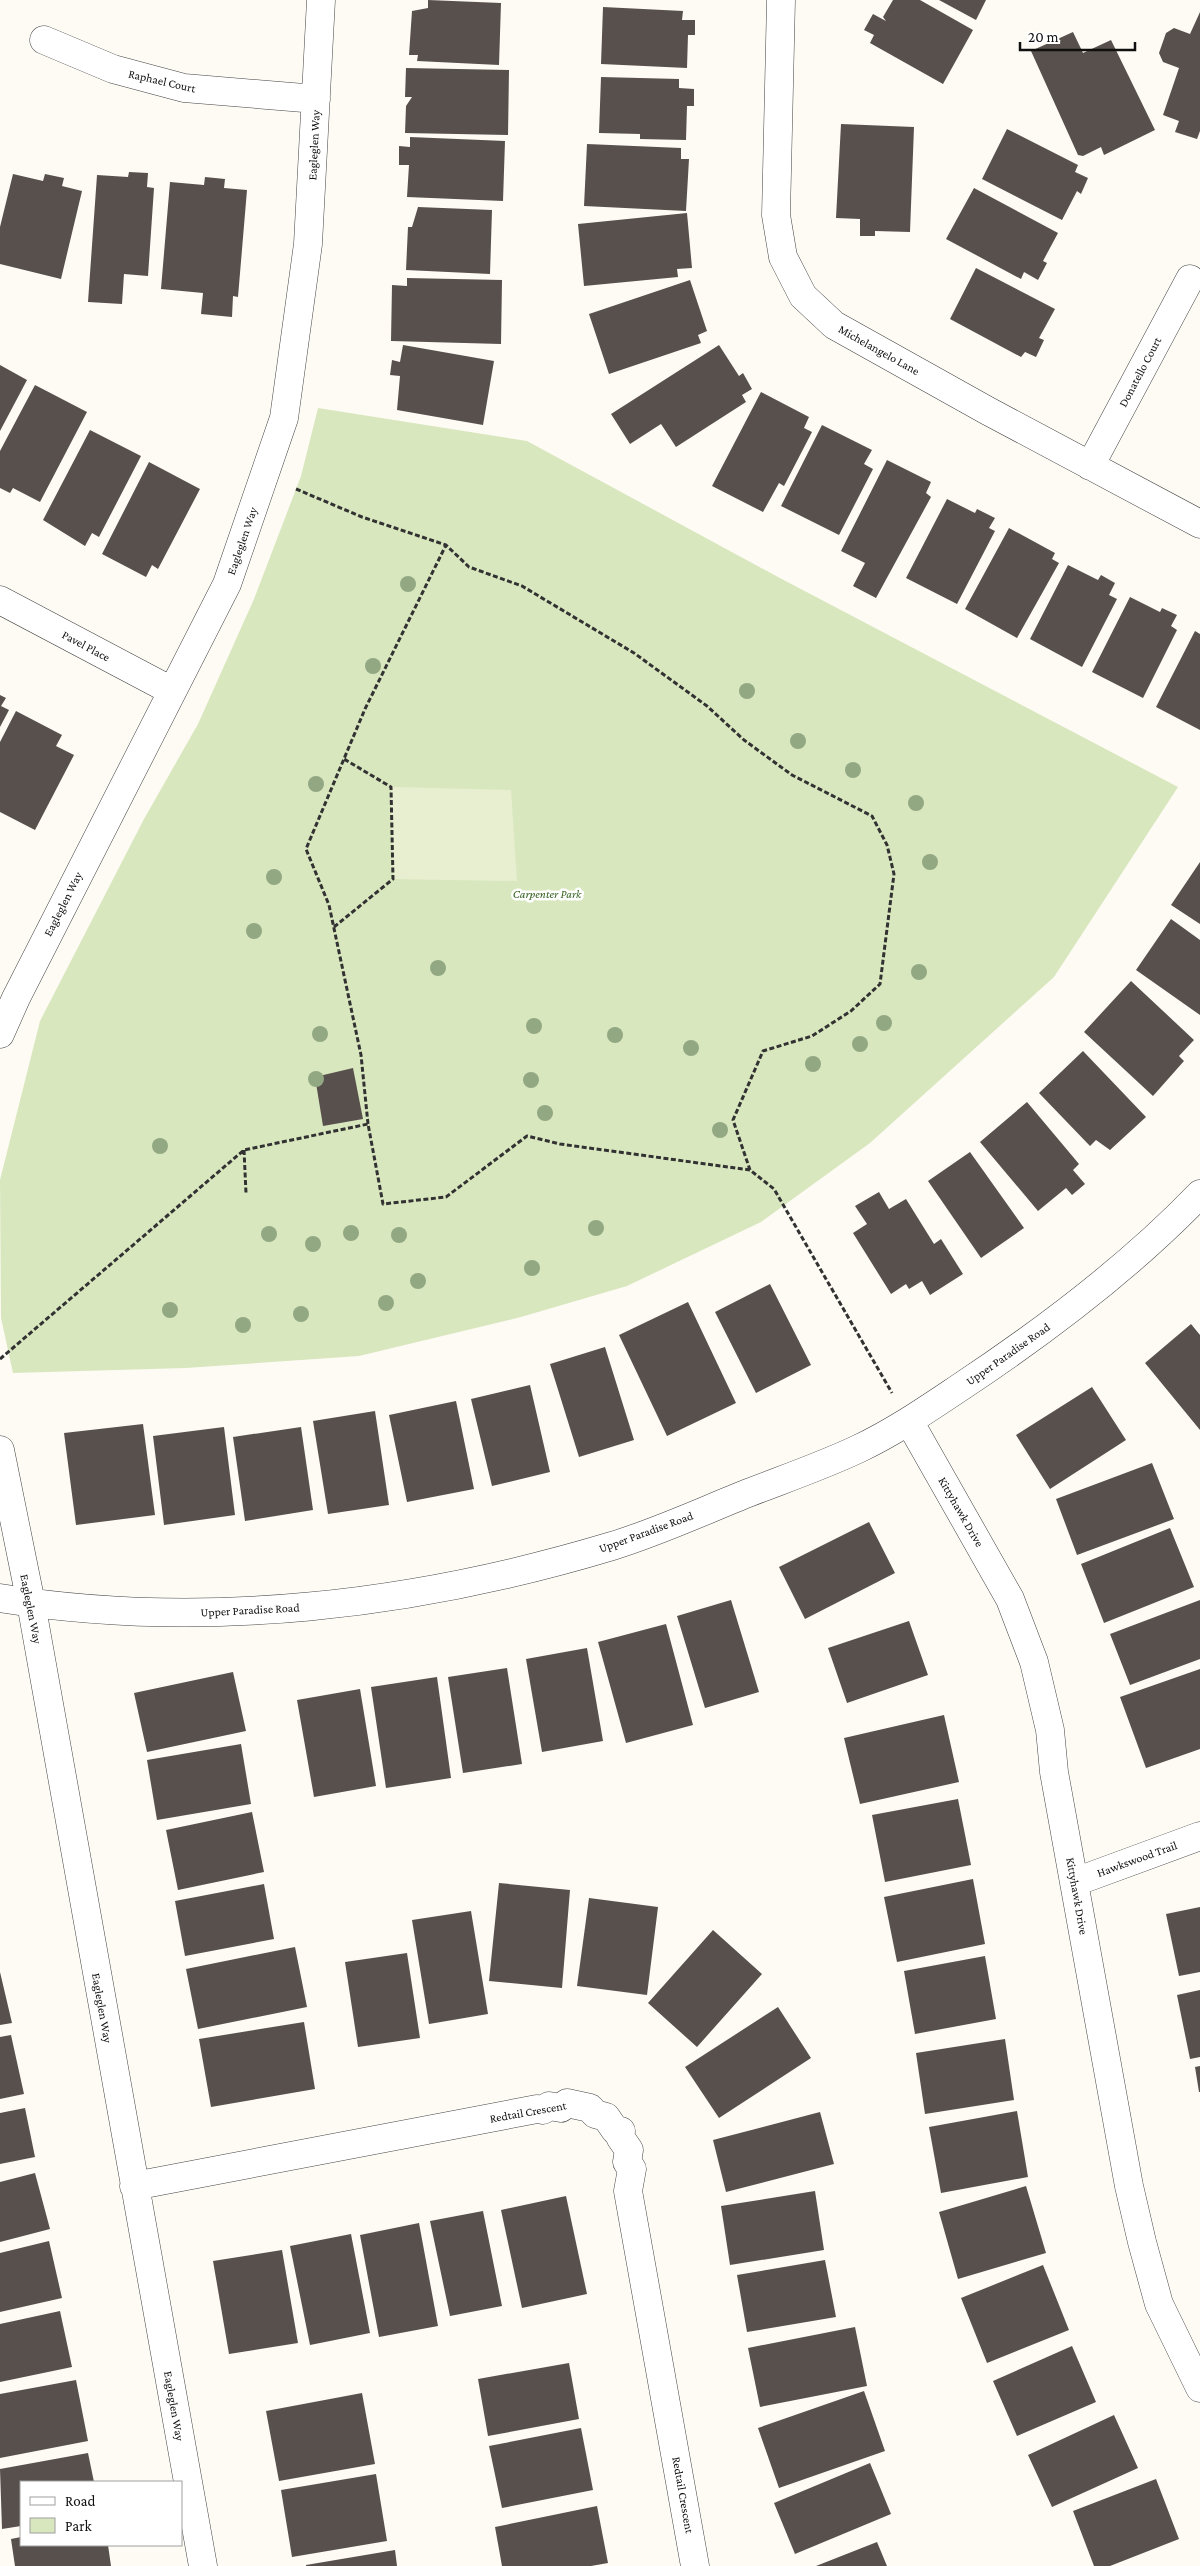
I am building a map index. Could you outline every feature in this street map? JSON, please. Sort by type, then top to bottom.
[{"type":"street","name":"Eagleglen Way","points":[[0,1034],[16,998],[227,584],[284,418],[307,254],[321,0]]},
{"type":"street","name":"Michelangelo Lane","points":[[781,0],[776,215],[783,257],[803,296],[834,325],[1090,466],[1200,524]]},
{"type":"street","name":"Raphael Court","points":[[44,40],[113,69],[184,88],[316,99]]},
{"type":"street","name":"Donatello Court","points":[[1090,466],[1190,279]]},
{"type":"street","name":"Pavel Place","points":[[0,600],[172,691]]},
{"type":"street","name":"Upper Paradise Road","points":[[0,1598],[90,1610],[186,1613],[285,1609],[383,1596],[509,1575],[616,1545],[858,1449],[909,1421],[1052,1324],[1137,1253],[1200,1194]]},
{"type":"street","name":"Kittyhawk Drive","points":[[909,1421],[1010,1599],[1034,1662],[1050,1730],[1054,1772],[1129,2186],[1159,2304],[1200,2388]]},
{"type":"street","name":"Eagleglen Way","points":[[0,1450],[31,1603],[203,2566]]},
{"type":"street","name":"Hawkswood Trail","points":[[1075,1882],[1200,1836]]},
{"type":"street","name":"Redtail Crescent","points":[[134,2186],[537,2109],[543,2110],[549,2106],[561,2108],[567,2103],[590,2108],[595,2114],[606,2117],[615,2130],[621,2131],[620,2137],[629,2150],[627,2162],[632,2168],[628,2191],[695,2566]]},
{"type":"path","points":[[265,476],[362,517],[446,545],[469,567],[522,586],[634,653],[708,706],[744,740],[769,759],[799,778],[872,816],[887,845],[894,874],[880,984],[851,1011],[812,1036],[763,1051],[733,1120],[750,1170],[774,1190],[909,1421]]},
{"type":"path","points":[[446,545],[365,710],[306,849],[329,905],[334,927],[361,1055],[368,1124],[383,1204],[446,1198],[527,1136],[560,1144],[750,1170]]},
{"type":"path","points":[[334,927],[392,879],[391,787],[344,759]]},
{"type":"path","points":[[0,1359],[244,1150],[368,1124]]},
{"type":"path","points":[[244,1150],[246,1193]]},
{"type":"green space","name":"Carpenter Park","points":[[318,408],[527,441],[778,577],[1178,787],[1054,977],[870,1143],[761,1222],[627,1286],[521,1317],[359,1356],[186,1368],[13,1373],[1,1318],[0,1180],[40,1021],[144,819],[198,724],[254,599],[301,476]]},
{"type":"green space","points":[[391,787],[511,790],[517,881],[393,879]]},
{"type":"building","points":[[428,0],[501,3],[499,65],[417,61],[418,55],[409,55],[412,11],[428,8]]},
{"type":"building","points":[[893,0],[920,0],[973,30],[943,84],[870,43],[874,35],[864,30],[873,14],[886,21],[883,17]]},
{"type":"building","points":[[939,0],[986,0],[976,20]]},
{"type":"building","points":[[603,7],[683,11],[682,20],[695,20],[695,35],[688,35],[687,68],[601,64]]},
{"type":"building","points":[[1200,12],[1200,131],[1197,139],[1175,132],[1179,121],[1163,115],[1179,68],[1163,62],[1159,53],[1166,33],[1174,28],[1190,34]]},
{"type":"building","points":[[1073,32],[1083,53],[1111,40],[1155,130],[1104,155],[1101,147],[1083,156],[1078,155],[1031,51]]},
{"type":"building","points":[[406,68],[509,70],[508,135],[405,133],[406,106],[412,97],[405,97]]},
{"type":"building","points":[[601,77],[679,79],[679,88],[694,89],[694,106],[687,106],[686,140],[640,139],[640,134],[599,133]]},
{"type":"building","points":[[841,124],[914,127],[910,232],[875,231],[875,236],[860,236],[860,219],[836,218]]},
{"type":"building","points":[[1007,129],[1078,165],[1075,172],[1088,178],[1081,194],[1077,191],[1062,220],[982,179]]},
{"type":"building","points":[[410,137],[505,141],[503,201],[407,197],[409,165],[399,165],[399,146],[410,147]]},
{"type":"building","points":[[587,144],[681,148],[681,159],[689,159],[686,211],[584,206]]},
{"type":"building","points":[[129,172],[148,173],[147,187],[154,188],[148,276],[124,274],[122,304],[88,302],[97,175],[128,177]]},
{"type":"building","points":[[13,174],[43,181],[45,174],[64,178],[62,186],[82,191],[61,279],[0,264],[0,227]]},
{"type":"building","points":[[205,177],[225,179],[224,188],[247,190],[238,297],[233,296],[232,317],[201,314],[203,293],[161,289],[170,182],[204,185]]},
{"type":"building","points":[[974,188],[1058,233],[1043,261],[1047,263],[1038,280],[1024,272],[1021,279],[946,239]]},
{"type":"building","points":[[418,207],[492,210],[490,274],[406,270],[408,227],[412,227]]},
{"type":"building","points":[[687,213],[692,268],[677,269],[678,277],[584,286],[578,224]]},
{"type":"building","points":[[976,268],[1055,309],[1039,338],[1044,340],[1036,357],[1025,352],[1021,357],[950,319]]},
{"type":"building","points":[[407,278],[502,280],[501,344],[391,341],[392,285],[407,286]]},
{"type":"building","points":[[690,280],[707,331],[698,335],[701,343],[609,374],[589,314]]},
{"type":"building","points":[[403,345],[494,361],[483,425],[397,410],[400,376],[390,375],[392,360],[400,362]]},
{"type":"building","points":[[719,345],[739,376],[743,373],[752,389],[742,395],[746,402],[676,447],[661,424],[630,444],[611,414]]},
{"type":"building","points":[[0,365],[27,380],[0,431]]},
{"type":"building","points":[[35,385],[87,412],[40,502],[13,488],[10,493],[0,488],[0,451]]},
{"type":"building","points":[[761,392],[809,417],[804,428],[812,432],[784,486],[779,483],[763,512],[712,486]]},
{"type":"building","points":[[822,425],[872,450],[864,464],[873,469],[839,535],[781,506]]},
{"type":"building","points":[[90,430],[141,456],[99,537],[92,533],[85,546],[43,520]]},
{"type":"building","points":[[887,460],[931,482],[926,493],[931,497],[876,598],[853,586],[865,563],[841,551]]},
{"type":"building","points":[[149,462],[200,489],[158,569],[152,565],[146,577],[102,554]]},
{"type":"building","points":[[947,499],[975,513],[977,509],[995,518],[989,528],[995,531],[957,604],[906,578]]},
{"type":"building","points":[[1009,528],[1055,553],[1052,559],[1059,563],[1017,638],[965,609]]},
{"type":"building","points":[[1068,565],[1098,580],[1101,575],[1115,583],[1109,595],[1117,599],[1082,667],[1030,639]]},
{"type":"building","points":[[1130,597],[1160,612],[1162,608],[1177,615],[1171,626],[1177,630],[1143,698],[1092,672]]},
{"type":"building","points":[[1195,631],[1200,634],[1200,730],[1156,707]]},
{"type":"building","points":[[0,695],[6,698],[1,706],[9,710],[0,727]]},
{"type":"building","points":[[16,711],[62,735],[56,746],[74,755],[35,830],[0,812],[0,742]]},
{"type":"building","points":[[1200,862],[1200,924],[1171,905]]},
{"type":"building","points":[[1171,919],[1200,940],[1200,1015],[1136,970]]},
{"type":"building","points":[[1131,981],[1194,1040],[1179,1056],[1184,1061],[1153,1096],[1084,1032]]},
{"type":"building","points":[[1083,1051],[1146,1117],[1110,1150],[1096,1140],[1090,1146],[1039,1093]]},
{"type":"building","points":[[353,1068],[363,1119],[323,1126],[315,1077]]},
{"type":"building","points":[[1027,1102],[1079,1164],[1073,1170],[1085,1184],[1072,1195],[1066,1188],[1038,1211],[980,1142]]},
{"type":"building","points":[[970,1152],[1024,1228],[981,1258],[928,1181]]},
{"type":"building","points":[[879,1192],[889,1209],[906,1199],[934,1244],[941,1239],[963,1274],[930,1295],[922,1281],[909,1289],[906,1284],[891,1294],[853,1233],[867,1224],[855,1206]]},
{"type":"building","points":[[770,1284],[811,1365],[756,1393],[715,1312]]},
{"type":"building","points":[[688,1302],[736,1403],[667,1436],[619,1335]]},
{"type":"building","points":[[1191,1324],[1200,1335],[1200,1430],[1145,1363]]},
{"type":"building","points":[[605,1347],[634,1440],[579,1457],[550,1364]]},
{"type":"building","points":[[530,1385],[550,1472],[492,1486],[471,1399]]},
{"type":"building","points":[[1092,1387],[1126,1440],[1050,1489],[1016,1435]]},
{"type":"building","points":[[456,1401],[474,1489],[407,1502],[389,1415]]},
{"type":"building","points":[[375,1411],[389,1505],[328,1514],[313,1421]]},
{"type":"building","points":[[143,1424],[155,1515],[76,1525],[64,1433]]},
{"type":"building","points":[[224,1427],[235,1515],[164,1525],[153,1436]]},
{"type":"building","points":[[301,1427],[313,1510],[245,1521],[233,1437]]},
{"type":"building","points":[[1152,1463],[1174,1519],[1077,1555],[1056,1499]]},
{"type":"building","points":[[869,1522],[895,1573],[805,1619],[779,1567]]},
{"type":"building","points":[[1170,1528],[1194,1587],[1104,1623],[1081,1564]]},
{"type":"building","points":[[731,1600],[759,1692],[705,1708],[677,1616]]},
{"type":"building","points":[[1200,1600],[1200,1659],[1130,1685],[1110,1634]]},
{"type":"building","points":[[909,1621],[928,1675],[847,1703],[828,1648]]},
{"type":"building","points":[[666,1624],[693,1725],[626,1743],[598,1642]]},
{"type":"building","points":[[587,1648],[603,1741],[542,1752],[526,1659]]},
{"type":"building","points":[[507,1668],[522,1764],[463,1773],[448,1677]]},
{"type":"building","points":[[1200,1669],[1200,1749],[1146,1768],[1120,1697]]},
{"type":"building","points":[[233,1672],[246,1731],[147,1752],[134,1693]]},
{"type":"building","points":[[437,1677],[451,1778],[386,1788],[371,1687]]},
{"type":"building","points":[[360,1689],[376,1786],[314,1797],[297,1700]]},
{"type":"building","points":[[944,1715],[959,1782],[860,1804],[844,1738]]},
{"type":"building","points":[[241,1744],[251,1804],[157,1820],[147,1760]]},
{"type":"building","points":[[958,1799],[971,1865],[885,1882],[872,1815]]},
{"type":"building","points":[[252,1812],[264,1872],[178,1890],[166,1830]]},
{"type":"building","points":[[973,1879],[985,1944],[897,1962],[884,1897]]},
{"type":"building","points":[[499,1883],[570,1890],[562,1988],[489,1981]]},
{"type":"building","points":[[264,1884],[274,1939],[185,1956],[175,1901]]},
{"type":"building","points":[[589,1898],[658,1907],[647,1995],[577,1986]]},
{"type":"building","points":[[1200,1907],[1200,1972],[1179,1976],[1166,1914]]},
{"type":"building","points":[[471,1911],[488,2014],[429,2024],[412,1920]]},
{"type":"building","points":[[713,1930],[762,1974],[697,2047],[648,2003]]},
{"type":"building","points":[[295,1947],[307,2007],[198,2029],[186,1969]]},
{"type":"building","points":[[407,1953],[420,2038],[358,2047],[345,1962]]},
{"type":"building","points":[[985,1956],[996,2019],[915,2034],[904,1971]]},
{"type":"building","points":[[0,1972],[12,2023],[0,2025]]},
{"type":"building","points":[[1200,1990],[1200,2057],[1190,2059],[1177,1995]]},
{"type":"building","points":[[778,2007],[811,2058],[719,2118],[685,2067]]},
{"type":"building","points":[[304,2022],[315,2089],[211,2107],[199,2039]]},
{"type":"building","points":[[11,2035],[24,2094],[0,2099],[0,2037]]},
{"type":"building","points":[[1005,2039],[1014,2100],[925,2114],[916,2053]]},
{"type":"building","points":[[1200,2066],[1200,2092],[1199,2092],[1195,2067]]},
{"type":"building","points":[[25,2108],[35,2157],[0,2164],[0,2113]]},
{"type":"building","points":[[1017,2111],[1028,2177],[941,2193],[929,2127]]},
{"type":"building","points":[[820,2112],[834,2164],[726,2192],[713,2140]]},
{"type":"building","points":[[35,2173],[50,2229],[0,2242],[0,2182]]},
{"type":"building","points":[[1026,2186],[1046,2253],[958,2279],[939,2212]]},
{"type":"building","points":[[815,2191],[824,2250],[730,2265],[721,2206]]},
{"type":"building","points":[[566,2196],[587,2294],[522,2308],[501,2210]]},
{"type":"building","points":[[483,2211],[502,2306],[450,2316],[430,2221]]},
{"type":"building","points":[[419,2223],[438,2326],[379,2337],[360,2235]]},
{"type":"building","points":[[351,2234],[370,2333],[310,2345],[290,2246]]},
{"type":"building","points":[[49,2241],[62,2298],[0,2312],[0,2253]]},
{"type":"building","points":[[282,2250],[298,2343],[229,2354],[213,2261]]},
{"type":"building","points":[[825,2260],[836,2317],[747,2332],[737,2275]]},
{"type":"building","points":[[1043,2265],[1069,2330],[987,2363],[961,2298]]},
{"type":"building","points":[[60,2311],[72,2367],[0,2382],[0,2324]]},
{"type":"building","points":[[855,2327],[867,2386],[760,2407],[748,2348]]},
{"type":"building","points":[[1072,2346],[1096,2402],[1017,2436],[993,2381]]},
{"type":"building","points":[[569,2363],[579,2419],[488,2436],[478,2379]]},
{"type":"building","points":[[76,2380],[88,2441],[0,2458],[0,2394]]},
{"type":"building","points":[[864,2391],[885,2451],[779,2488],[758,2428]]},
{"type":"building","points":[[362,2393],[375,2464],[279,2481],[266,2411]]},
{"type":"building","points":[[1114,2415],[1138,2468],[1052,2507],[1028,2455]]},
{"type":"building","points":[[581,2428],[593,2490],[502,2508],[489,2446]]},
{"type":"building","points":[[88,2453],[94,2481],[20,2481],[20,2526],[2,2529],[0,2469]]},
{"type":"building","points":[[870,2463],[891,2514],[795,2554],[774,2503]]},
{"type":"building","points":[[376,2474],[387,2541],[292,2557],[281,2490]]},
{"type":"building","points":[[1156,2479],[1179,2539],[1110,2566],[1094,2566],[1073,2511]]},
{"type":"building","points":[[597,2506],[608,2563],[591,2566],[502,2566],[495,2527]]},
{"type":"building","points":[[20,2537],[20,2546],[108,2546],[111,2566],[15,2566],[11,2539]]},
{"type":"building","points":[[877,2542],[887,2566],[816,2566]]},
{"type":"building","points":[[395,2550],[397,2566],[306,2566],[306,2565]]}]
